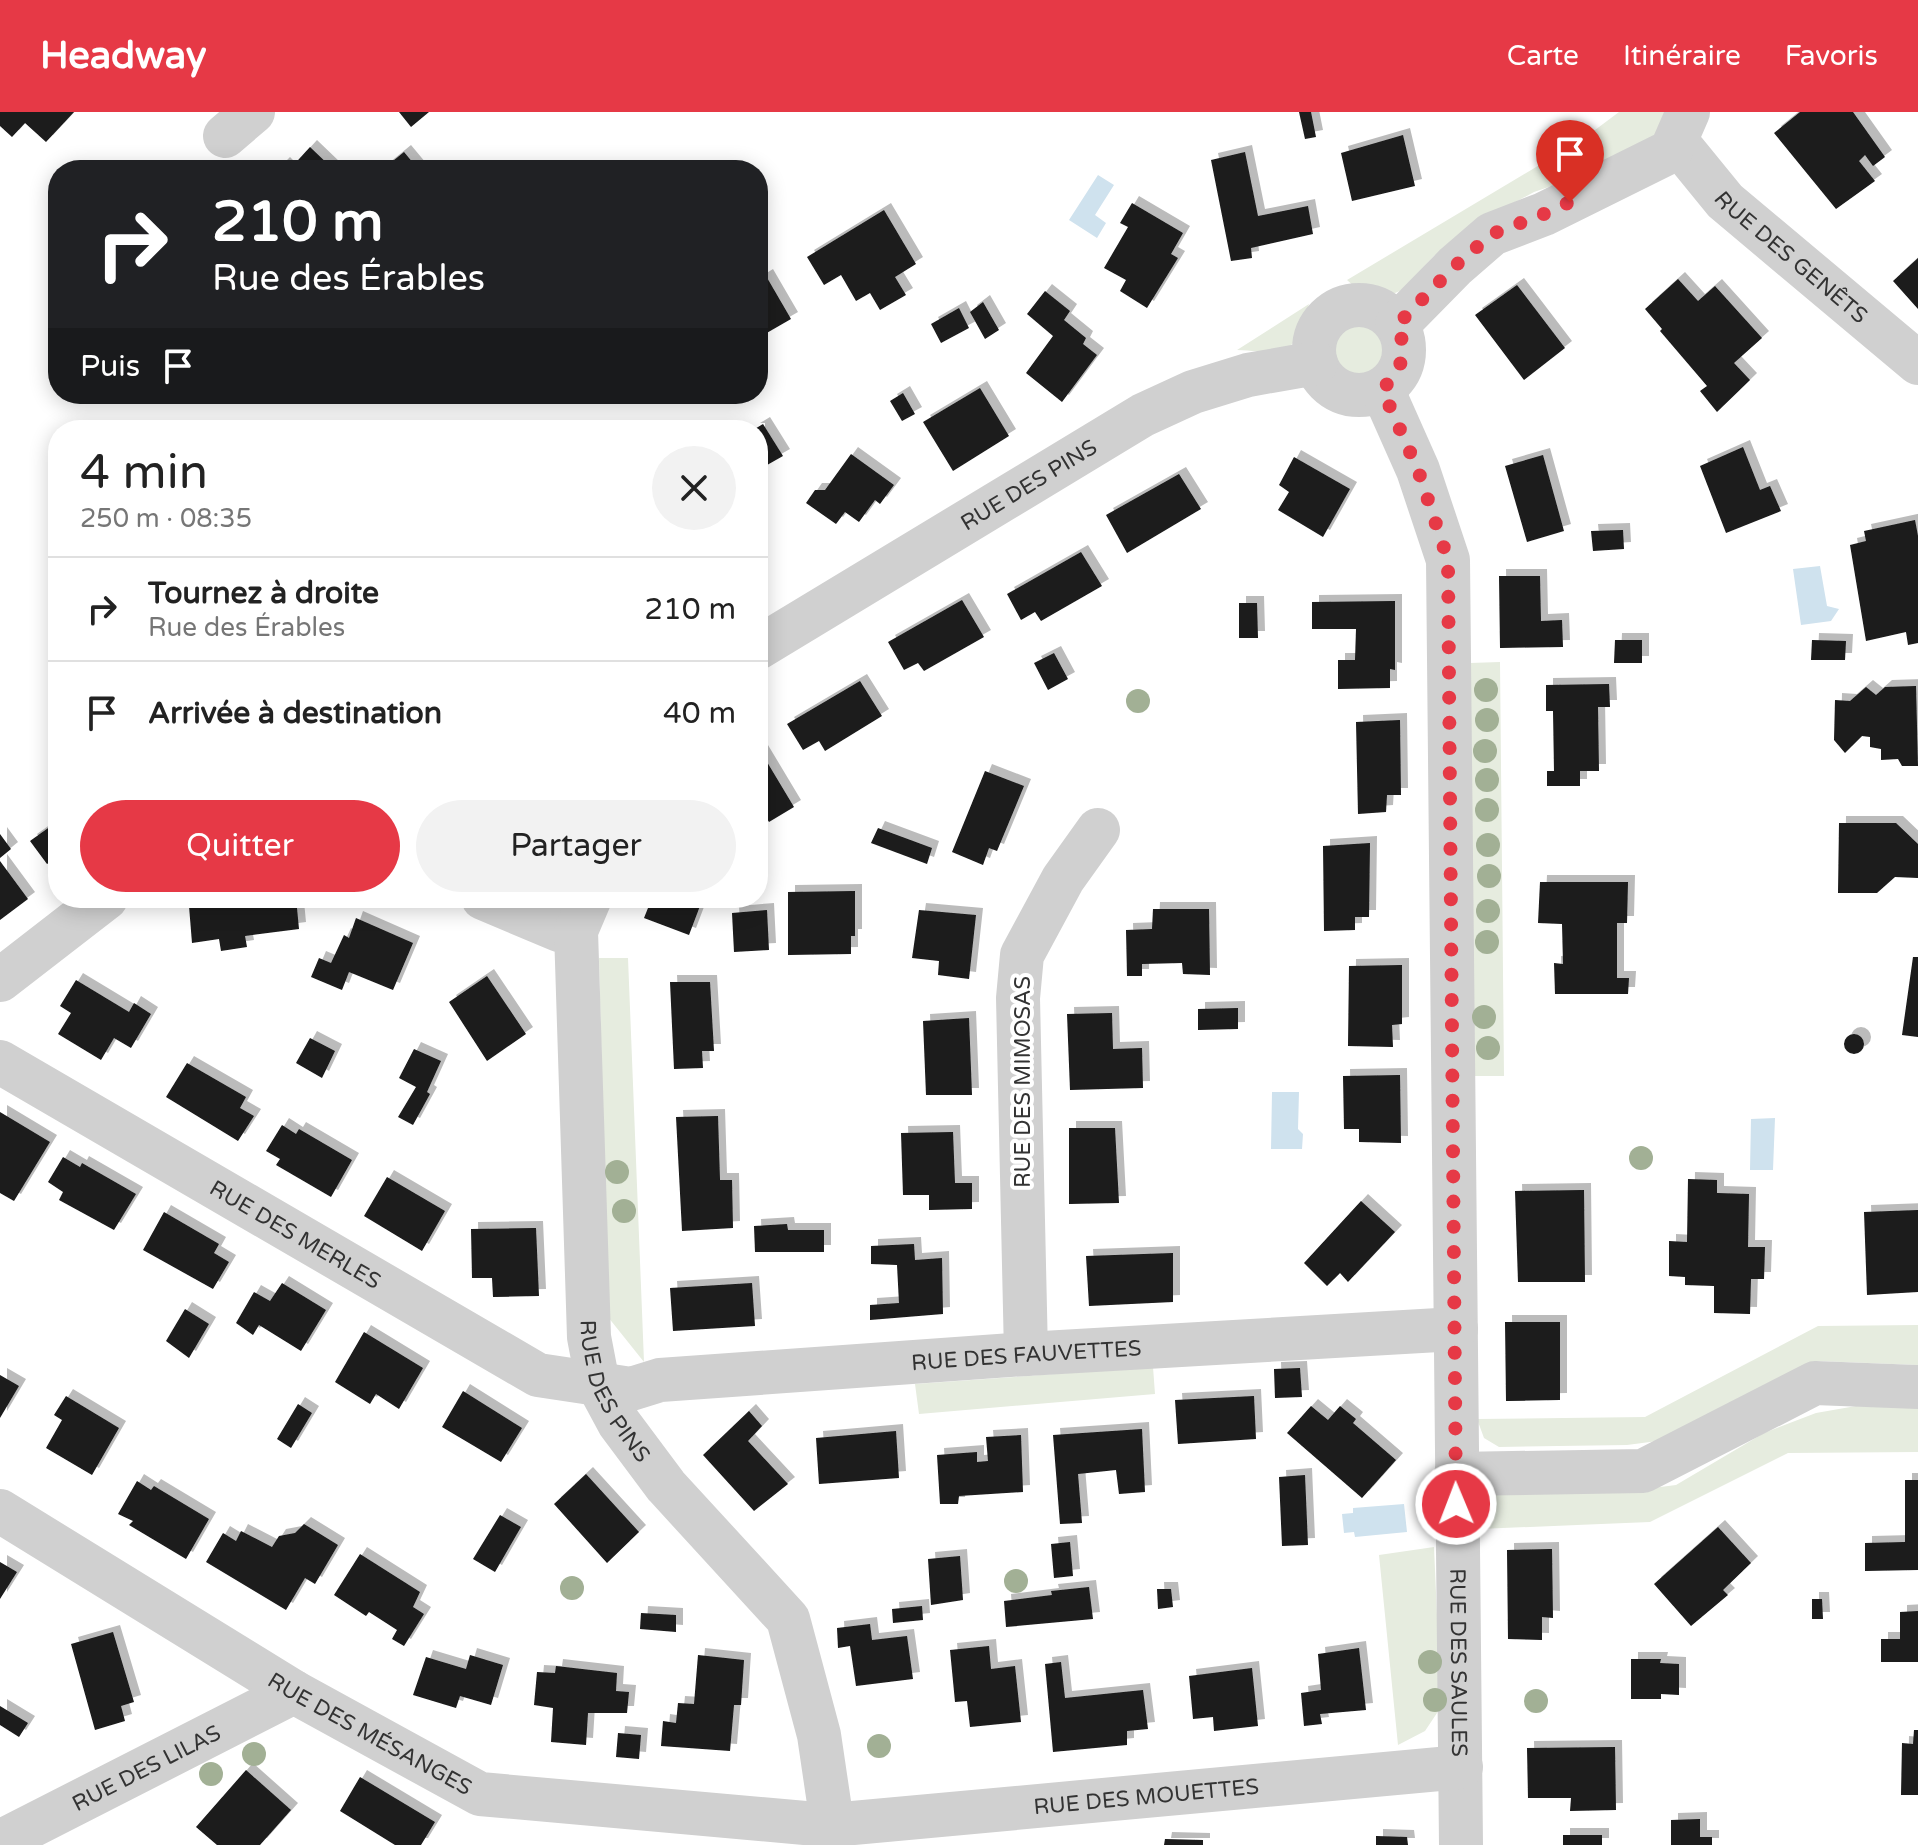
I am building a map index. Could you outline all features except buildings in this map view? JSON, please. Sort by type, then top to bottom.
[{"type":"street","points":[[1397,325],[1455,266],[1492,234],[1544,214],[1680,131]]},
{"type":"street","name":"RUE DES GENÊTS","points":[[1680,131],[1685,152],[1725,201],[1918,363]]},
{"type":"street","points":[[1361,305],[1375,307],[1397,325],[1403,338],[1401,367],[1382,389],[1356,395],[1343,392],[1322,375],[1316,363],[1316,335],[1323,322],[1334,312],[1361,305]]},
{"type":"street","name":"RUE DES PINS","points":[[768,642],[1143,415],[1193,392],[1234,379],[1316,363]]},
{"type":"street","name":"RUE DES SAULES","points":[[1382,389],[1418,470],[1448,560],[1461,1845]]},
{"type":"street","name":"RUE DES MIMOSAS","points":[[1026,1354],[1018,998],[1022,955],[1063,879],[1098,830]]},
{"type":"street","points":[[0,980],[93,908]]},
{"type":"street","points":[[507,908],[559,930],[583,915]]},
{"type":"street","name":"RUE DES PINS","points":[[583,915],[589,1337],[598,1384],[619,1423],[666,1486],[788,1619],[819,1735],[832,1834]]},
{"type":"street","name":"RUE DES MERLES","points":[[0,1062],[538,1375],[598,1384]]},
{"type":"street","name":"RUE DES FAUVETTES","points":[[598,1384],[631,1389],[660,1380],[1026,1354],[1456,1329]]},
{"type":"street","points":[[1456,1474],[1643,1471],[1815,1383],[1918,1387]]},
{"type":"street","name":"RUE DES MÉSANGES","points":[[0,1511],[294,1692],[480,1794],[832,1834]]},
{"type":"street","name":"RUE DES LILAS","points":[[0,1842],[294,1692]]},
{"type":"street","name":"RUE DES MOUETTES","points":[[832,1834],[1461,1767]]},
{"type":"shaded area","points":[[1619,112],[1671,112],[1651,143],[1575,178],[1534,192],[1495,213],[1434,256],[1402,290],[1386,297],[1365,296],[1347,280],[1583,139]]},
{"type":"shaded area","points":[[1309,304],[1298,335],[1287,349],[1269,352],[1237,350]]},
{"type":"shaded area","points":[[1359,322],[1370,324],[1379,331],[1386,340],[1386,362],[1379,371],[1370,378],[1359,380],[1348,378],[1339,371],[1332,362],[1330,351],[1332,340],[1339,331],[1348,324]]},
{"type":"shaded area","points":[[1500,662],[1504,1076],[1474,1076],[1470,663]]},
{"type":"shaded area","points":[[599,958],[628,958],[644,1362],[608,1317]]},
{"type":"shaded area","points":[[1918,1325],[1918,1365],[1817,1361],[1665,1440],[1627,1445],[1499,1447],[1484,1438],[1477,1419],[1645,1417],[1818,1326]]},
{"type":"shaded area","points":[[1153,1367],[1155,1394],[919,1414],[915,1384]]},
{"type":"shaded area","points":[[1856,1406],[1918,1408],[1918,1452],[1788,1453],[1650,1522],[1479,1529],[1480,1504],[1493,1495],[1637,1490],[1676,1485],[1764,1433],[1816,1413]]},
{"type":"shaded area","points":[[1434,1547],[1441,1707],[1425,1731],[1398,1745],[1379,1555]]},
{"type":"water","points":[[1098,175],[1114,185],[1095,215],[1106,223],[1097,238],[1069,220]]},
{"type":"water","points":[[1820,566],[1827,606],[1839,609],[1831,621],[1801,625],[1793,569]]},
{"type":"water","points":[[1272,1092],[1299,1092],[1298,1129],[1303,1134],[1302,1149],[1271,1149]]},
{"type":"water","points":[[1775,1118],[1773,1170],[1750,1170],[1751,1119]]},
{"type":"water","points":[[1404,1504],[1407,1532],[1355,1537],[1354,1532],[1344,1533],[1342,1514],[1353,1513],[1353,1508]]},
{"type":"route","points":[[1456,1504],[1448,560],[1418,470],[1382,389],[1393,380],[1401,367],[1403,338],[1397,325],[1455,266],[1492,234],[1570,202]]}]
